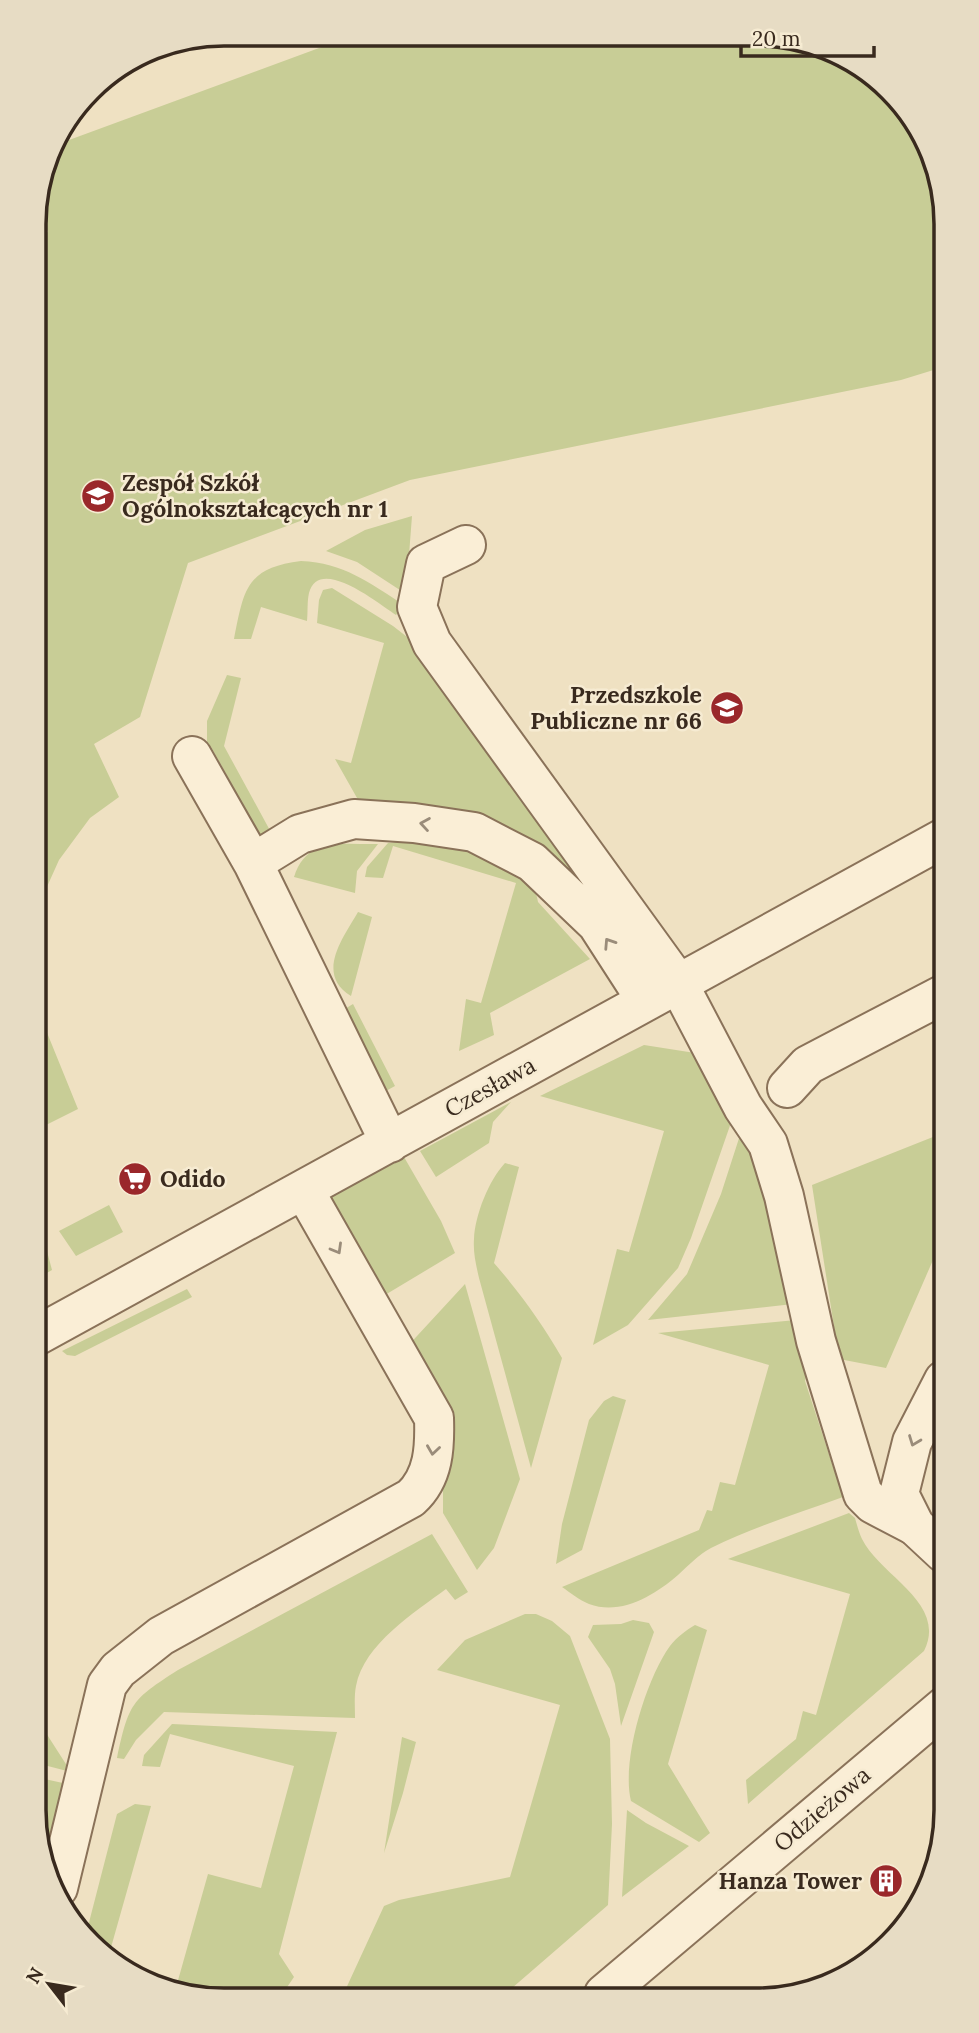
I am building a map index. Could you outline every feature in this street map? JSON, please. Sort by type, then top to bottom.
[{"type":"street","points":[[466,545],[426,564],[417,607],[432,643],[662,991],[768,1144],[784,1196],[816,1341],[863,1494],[873,1504],[915,1526],[933,1543]]},
{"type":"street","points":[[192,755],[253,863],[390,1143]]},
{"type":"street","points":[[253,863],[300,834],[354,819],[414,822],[474,832],[532,862],[662,991]]},
{"type":"street","name":"Czesława","points":[[46,1331],[934,844]]},
{"type":"street","points":[[787,1088],[808,1065],[934,999]]},
{"type":"street","points":[[60,1880],[107,1685],[118,1670],[161,1636],[411,1498],[419,1491],[435,1455],[434,1418],[304,1189]]},
{"type":"street","points":[[915,1526],[899,1494],[912,1442],[933,1401]]},
{"type":"street","name":"Odzieżowa","points":[[611,1988],[933,1716]]},
{"type":"green space","points":[[324,46],[756,46],[791,49],[813,55],[855,75],[889,106],[904,124],[915,145],[927,177],[934,223],[934,370],[901,380],[410,480],[188,563],[140,717],[94,744],[119,797],[90,818],[59,860],[46,889],[46,211],[52,177],[66,141]]},
{"type":"green space","points":[[412,516],[406,594],[357,562],[326,551],[365,530]]},
{"type":"green space","points":[[301,561],[330,565],[343,570],[367,581],[404,605],[396,615],[350,586],[336,580],[324,579],[315,583],[309,593],[307,621],[261,607],[251,639],[234,639],[245,594],[251,584],[269,569]]},
{"type":"green space","points":[[332,588],[411,640],[567,864],[615,926],[581,890],[361,805],[335,759],[351,763],[384,643],[317,623],[319,600],[323,590]]},
{"type":"green space","points":[[227,675],[241,678],[224,746],[273,836],[263,840],[211,747],[207,747],[207,721]]},
{"type":"green space","points":[[428,839],[493,860],[524,878],[534,890],[538,902],[590,959],[490,1013],[494,1035],[459,1051],[466,999],[481,1003],[516,883],[393,846],[383,878],[365,877],[367,867],[388,843]]},
{"type":"green space","points":[[339,844],[378,844],[357,871],[355,893],[294,877],[300,864],[317,849]]},
{"type":"green space","points":[[358,912],[372,917],[351,996],[340,987],[333,967],[340,944]]},
{"type":"green space","points":[[353,1004],[395,1086],[384,1092],[343,1010]]},
{"type":"green space","points":[[46,1030],[78,1109],[46,1125]]},
{"type":"green space","points":[[644,1045],[695,1053],[734,1114],[678,1268],[628,1325],[593,1345],[617,1249],[629,1252],[664,1131],[540,1096]]},
{"type":"green space","points":[[511,1102],[493,1122],[489,1143],[436,1177],[420,1151]]},
{"type":"green space","points":[[742,1129],[756,1161],[793,1304],[648,1320],[687,1274],[721,1194]]},
{"type":"green space","points":[[933,1137],[933,1259],[886,1368],[839,1359],[812,1185]]},
{"type":"green space","points":[[404,1157],[441,1221],[455,1253],[380,1298],[324,1201]]},
{"type":"green space","points":[[505,1163],[519,1167],[494,1263],[530,1309],[562,1358],[531,1468],[474,1254],[475,1230],[480,1209],[488,1188]]},
{"type":"green space","points":[[109,1205],[123,1232],[76,1256],[59,1231]]},
{"type":"green space","points":[[46,1248],[52,1270],[46,1273]]},
{"type":"green space","points":[[465,1284],[520,1479],[494,1548],[477,1570],[443,1513],[443,1463],[405,1349]]},
{"type":"green space","points":[[187,1289],[192,1297],[75,1356],[62,1351]]},
{"type":"green space","points":[[796,1320],[809,1364],[805,1381],[843,1497],[711,1548],[659,1590],[637,1602],[601,1607],[589,1604],[562,1587],[699,1530],[707,1510],[712,1511],[720,1482],[735,1485],[769,1365],[658,1333]]},
{"type":"green space","points":[[613,1396],[626,1400],[582,1550],[556,1564],[562,1524],[589,1420],[604,1401]]},
{"type":"green space","points":[[849,1513],[855,1518],[861,1537],[871,1552],[920,1604],[927,1618],[929,1634],[924,1651],[748,1804],[746,1780],[796,1739],[803,1711],[816,1715],[850,1594],[728,1559]]},
{"type":"green space","points":[[432,1534],[468,1592],[455,1600],[446,1589],[392,1630],[380,1643],[361,1671],[355,1690],[355,1718],[164,1712],[136,1740],[124,1759],[117,1758],[129,1714],[150,1689],[178,1670]]},
{"type":"green space","points":[[525,1614],[536,1614],[552,1621],[570,1636],[610,1739],[612,1824],[608,1905],[512,1988],[346,1988],[384,1906],[399,1900],[510,1877],[560,1705],[437,1670],[465,1640]]},
{"type":"green space","points":[[633,1620],[649,1623],[654,1632],[621,1726],[610,1669],[588,1637],[593,1625],[621,1624]]},
{"type":"green space","points":[[695,1625],[707,1630],[668,1764],[710,1833],[699,1842],[631,1801],[629,1784],[633,1743],[652,1679],[670,1646],[681,1634]]},
{"type":"green space","points":[[172,1724],[337,1732],[279,1954],[294,1977],[286,1988],[223,1988],[178,1981],[208,1874],[261,1888],[294,1766],[170,1734],[160,1767],[142,1766],[144,1755]]},
{"type":"green space","points":[[46,1733],[71,1772],[46,1766]]},
{"type":"green space","points":[[402,1737],[416,1742],[384,1853]]},
{"type":"green space","points":[[46,1779],[72,1785],[52,1857],[47,1833]]},
{"type":"green space","points":[[135,1804],[151,1806],[111,1947],[88,1925],[117,1814]]},
{"type":"green space","points":[[627,1810],[689,1846],[622,1897]]},
{"type":"place","name":"Zespół Szkół Ogólnokształcących nr 1","points":[[98,496]]},
{"type":"place","name":"Przedszkole Publiczne nr 66","points":[[727,708]]},
{"type":"place","name":"Odido","points":[[135,1179]]},
{"type":"place","name":"Hanza Tower","points":[[886,1881]]}]
